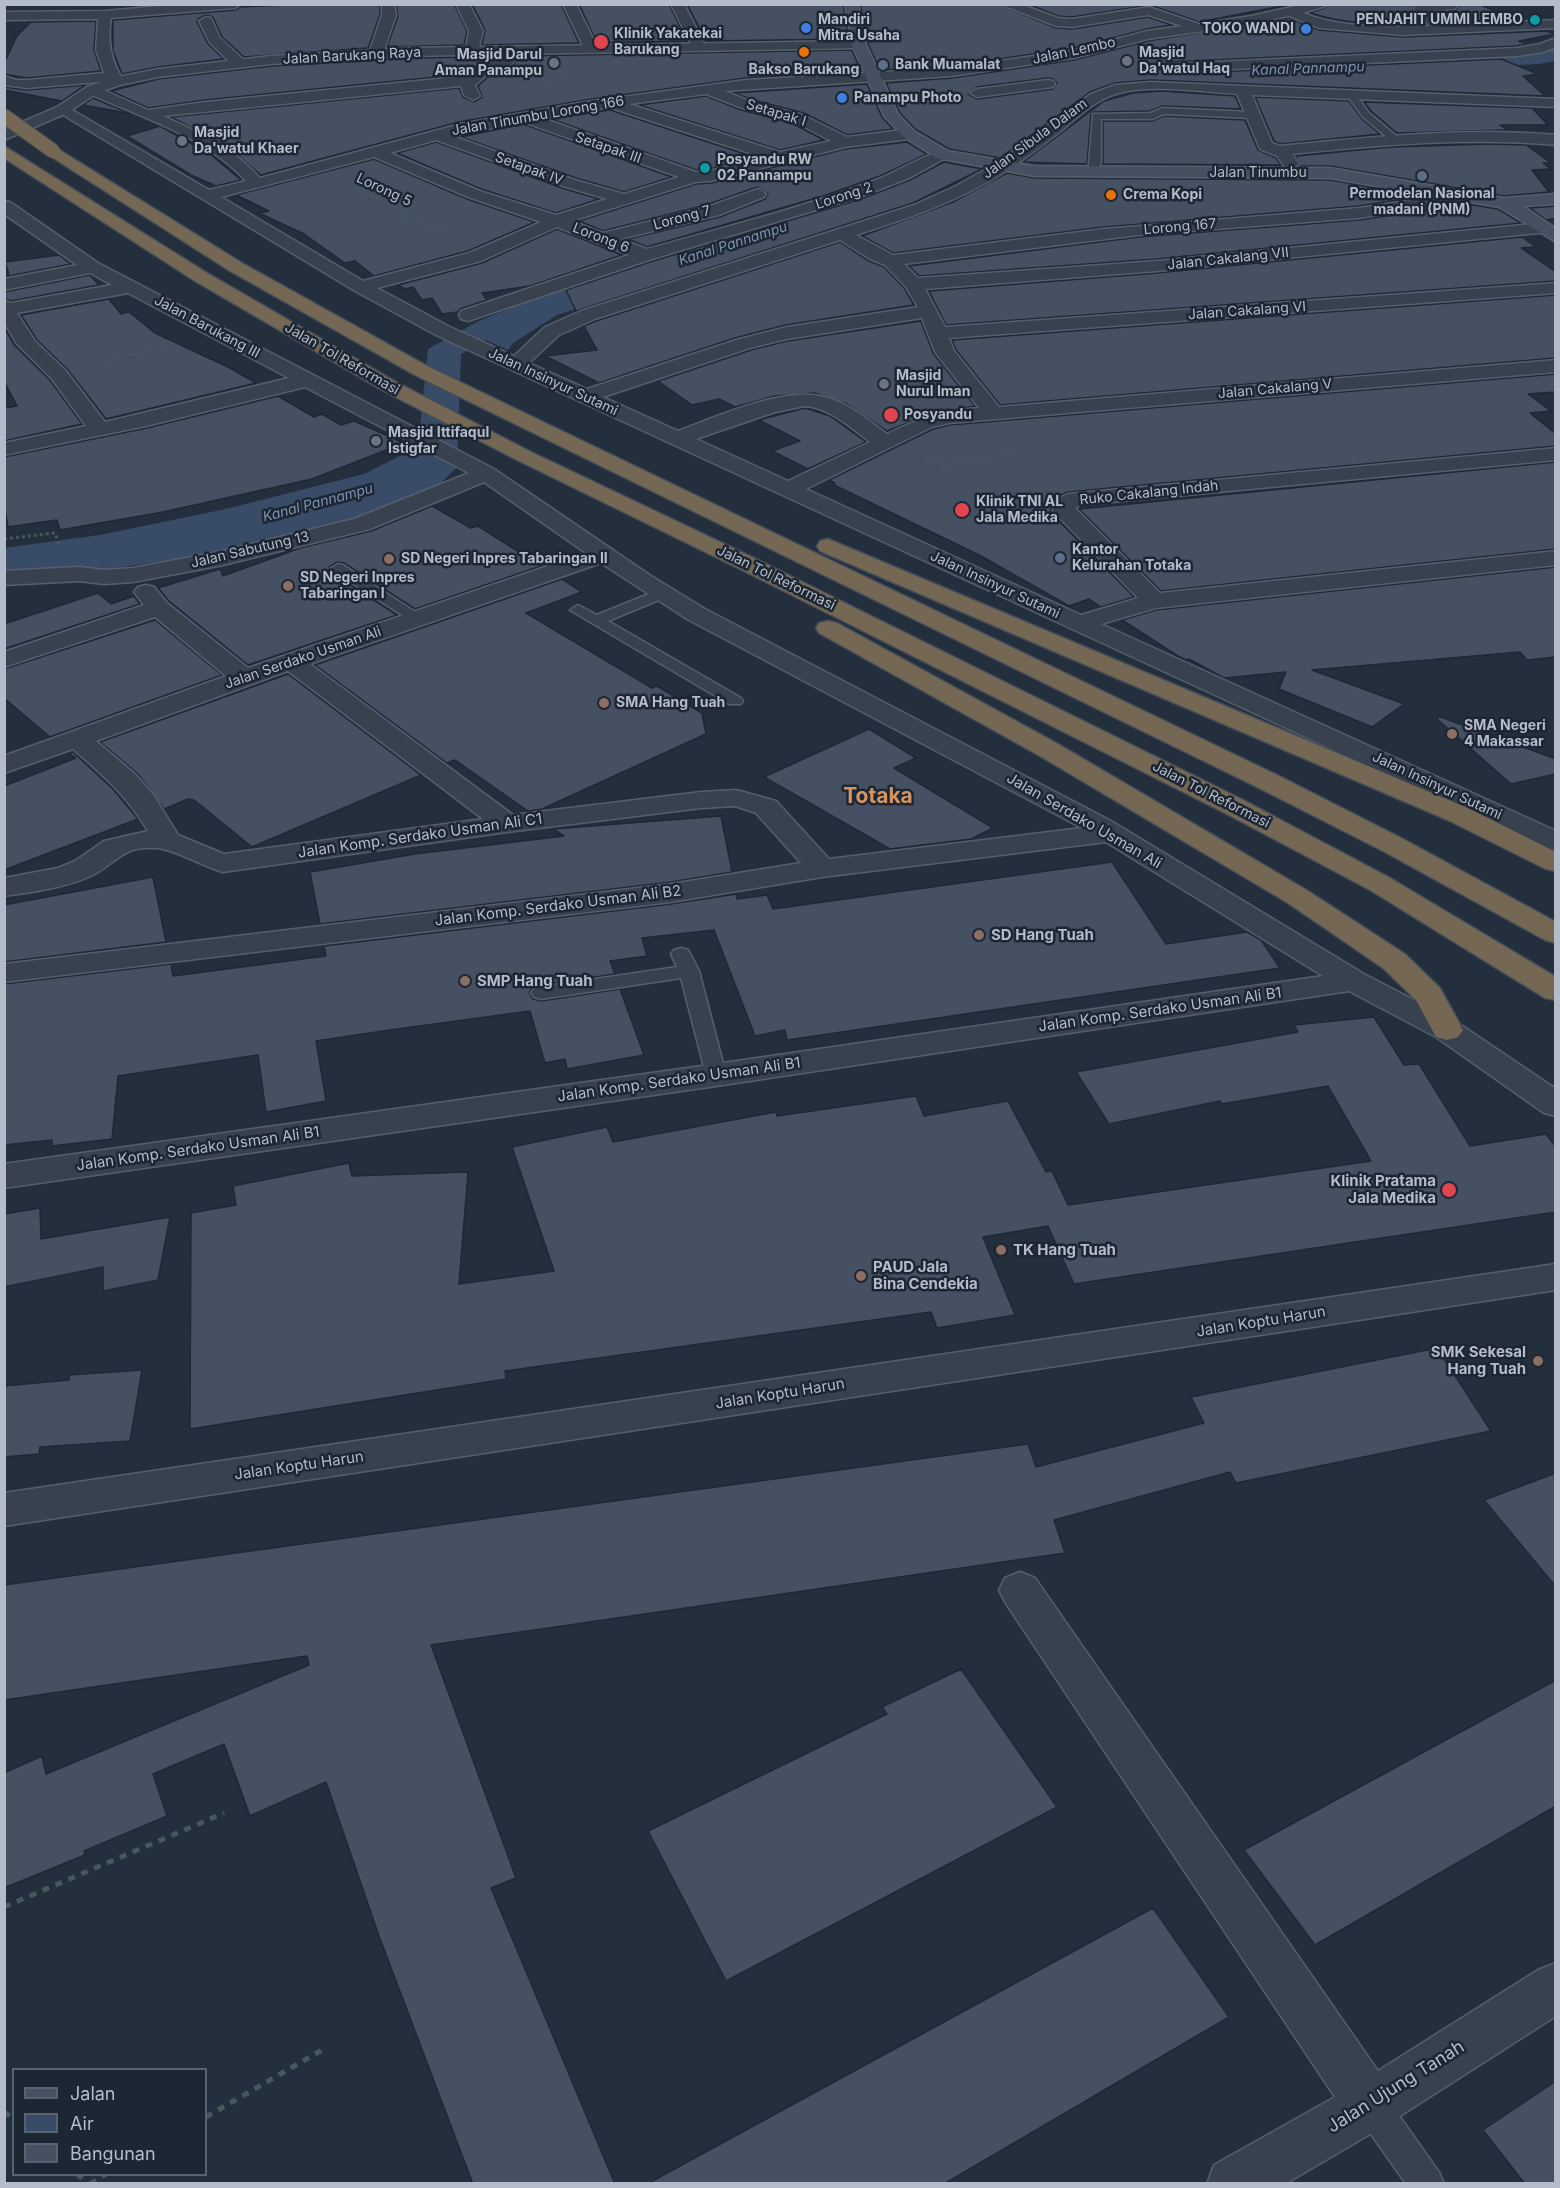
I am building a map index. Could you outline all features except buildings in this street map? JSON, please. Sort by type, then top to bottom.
[{"type":"highway","name":"Jalan Tol Reformasi","points":[[4,116],[53,151],[236,267],[422,371],[1269,782],[1393,845],[1556,934]]},
{"type":"highway","name":"Jalan Tol Reformasi","points":[[10,154],[201,277],[389,386],[515,451],[1235,807],[1380,884],[1556,991]]},
{"type":"highway","points":[[570,444],[739,508],[1460,815],[1556,863]]},
{"type":"highway","points":[[515,451],[620,514],[1049,750],[1298,897],[1395,962],[1429,995],[1447,1030]]},
{"type":"main road","points":[[851,4],[859,45],[891,116],[909,134],[943,155]]},
{"type":"main road","name":"Jalan Tinumbu","points":[[943,155],[1034,171],[1294,172],[1346,175],[1504,203],[1556,199]]},
{"type":"main road","points":[[1504,203],[1549,232]]},
{"type":"street","points":[[145,4],[173,8]]},
{"type":"street","points":[[4,16],[105,15],[235,4]]},
{"type":"street","points":[[376,52],[389,15],[388,4]]},
{"type":"street","points":[[462,4],[476,31],[472,52]]},
{"type":"street","points":[[569,4],[591,49]]},
{"type":"street","points":[[677,4],[699,47]]},
{"type":"street","name":"Jalan Lembo","points":[[1006,4],[1044,19],[1064,22],[1149,10]]},
{"type":"street","name":"Jalan Lembo","points":[[1132,4],[1199,27]]},
{"type":"street","name":"Jalan Lembo","points":[[875,77],[985,68],[1074,54],[1130,39],[1323,5]]},
{"type":"street","points":[[1447,30],[1433,22],[1420,8],[1472,13]]},
{"type":"street","name":"Jalan Lembo","points":[[1290,12],[1326,25],[1395,30],[1447,30],[1556,24]]},
{"type":"street","points":[[4,80],[14,84],[27,84],[116,78],[104,57],[102,48],[101,31],[105,15]]},
{"type":"street","points":[[206,21],[209,35],[223,51],[240,64]]},
{"type":"street","points":[[1159,68],[1517,52],[1543,48],[1556,42]]},
{"type":"street","name":"Jalan Barukang Raya","points":[[4,136],[62,110],[92,90],[116,78],[240,64],[376,52],[859,45]]},
{"type":"street","points":[[491,113],[469,92],[468,84],[484,70],[507,61],[511,51]]},
{"type":"street","points":[[985,68],[1018,88]]},
{"type":"street","name":"Jalan Tinumbu Lorong 166","points":[[208,195],[314,169],[436,135],[491,113],[522,117],[608,102],[792,80],[875,77]]},
{"type":"street","points":[[149,114],[205,106],[474,80]]},
{"type":"street","name":"Jalan Lembo","points":[[977,93],[1048,84]]},
{"type":"street","name":"Jalan Sibula Dalam","points":[[512,363],[540,339],[565,324],[636,298],[920,209],[946,198],[1068,117],[1088,100],[1113,90],[1139,86],[1244,94],[1352,95],[1556,103]]},
{"type":"street","points":[[92,90],[149,114],[224,152],[257,184]]},
{"type":"street","name":"Setapak I","points":[[705,90],[747,105],[798,118],[844,142]]},
{"type":"street","points":[[1244,94],[1265,146],[1286,155],[1294,172]]},
{"type":"street","points":[[608,102],[779,157]]},
{"type":"street","points":[[1533,102],[1551,123]]},
{"type":"street","points":[[62,110],[361,287],[448,265],[500,247],[556,221],[624,199],[844,142],[909,134]]},
{"type":"street","name":"Setapak III","points":[[522,117],[768,198],[799,211]]},
{"type":"street","name":"Setapak IV","points":[[436,135],[569,183],[624,199]]},
{"type":"street","points":[[1279,151],[1397,141],[1515,137],[1556,140]]},
{"type":"street","name":"Lorong 6","points":[[375,152],[474,194],[604,238],[646,255]]},
{"type":"street","name":"Lorong 2","points":[[468,315],[646,255],[799,211],[888,181],[943,155]]},
{"type":"street","name":"Lorong 167","points":[[891,261],[1172,227],[1386,210],[1468,197]]},
{"type":"street","name":"Lorong 7","points":[[604,238],[768,198]]},
{"type":"street","name":"Jalan Barukang III","points":[[4,206],[92,267],[479,470]]},
{"type":"street","name":"Jalan Cakalang VII","points":[[913,284],[1158,266],[1549,232]]},
{"type":"street","points":[[842,234],[876,255],[891,261],[913,284],[929,311],[945,352],[994,414]]},
{"type":"street","points":[[4,285],[92,267]]},
{"type":"street","points":[[100,430],[59,375],[27,344],[5,308],[130,287]]},
{"type":"street","name":"Jalan Insinyur Sutami","points":[[361,287],[439,329],[584,397],[1556,842]]},
{"type":"street","name":"Jalan Cakalang VI","points":[[938,333],[1556,288]]},
{"type":"street","points":[[584,397],[743,344],[787,333],[929,311]]},
{"type":"street","points":[[4,349],[27,344]]},
{"type":"street","name":"Jalan Cakalang V","points":[[787,490],[938,419],[1556,366]]},
{"type":"street","points":[[4,448],[100,430],[307,380]]},
{"type":"street","points":[[677,439],[775,406],[809,400],[825,404],[885,442]]},
{"type":"street","name":"Ruko Cakalang Indah","points":[[1154,601],[1064,511],[1063,505],[1076,500],[1556,454]]},
{"type":"street","name":"Jalan Serdako Usman Ali","points":[[479,470],[541,509],[661,594],[1110,833],[1353,981],[1447,1030],[1556,1105]]},
{"type":"street","name":"Jalan Sabutung 13","points":[[4,578],[36,574],[79,574],[104,577],[133,575],[223,558],[362,524],[479,470]]},
{"type":"street","name":"Jalan Serdako Usman Ali","points":[[8,759],[78,739],[244,678],[603,555]]},
{"type":"street","points":[[1078,623],[1154,601],[1556,558]]},
{"type":"street","points":[[133,575],[159,608],[244,678]]},
{"type":"street","points":[[4,660],[159,608]]},
{"type":"street","points":[[293,663],[507,824]]},
{"type":"street","points":[[78,739],[126,781],[144,802],[167,840]]},
{"type":"street","name":"Jalan Komp. Serdako Usman Ali C1","points":[[4,887],[58,878],[81,870],[111,849],[142,840],[167,840],[195,851],[208,860],[223,863],[701,800],[749,800],[766,807],[822,868]]},
{"type":"street","name":"Jalan Komp. Serdako Usman Ali B2","points":[[4,973],[671,893],[822,868],[1110,833]]},
{"type":"street","name":"Jalan Komp. Serdako Usman Ali B1","points":[[4,1176],[716,1076],[1353,981]]},
{"type":"street","name":"Jalan Koptu Harun","points":[[4,1510],[1556,1277]]},
{"type":"street","points":[[1020,1590],[1371,2105]]},
{"type":"street","name":"Jalan Ujung Tanah","points":[[1233,2184],[1371,2105],[1556,1986]]},
{"type":"lane","points":[[1352,95],[1366,115],[1397,141]]},
{"type":"lane","points":[[1092,173],[1096,162],[1096,116],[1152,116],[1163,111],[1251,115]]},
{"type":"lane","points":[[338,568],[418,618]]},
{"type":"lane","points":[[597,620],[661,594]]},
{"type":"lane","points":[[578,610],[735,701]]},
{"type":"lane","points":[[541,993],[685,962],[716,1076]]},
{"type":"lane","points":[[1371,2105],[1427,2184]]},
{"type":"path","name":"Lorong 5","points":[[314,169],[412,214],[403,217],[428,227],[500,247]]},
{"type":"path","points":[[59,375],[215,332]]},
{"type":"path","points":[[885,442],[943,465],[1018,453]]},
{"type":"path","points":[[4,539],[56,533]]},
{"type":"path","points":[[4,1907],[224,1814]]},
{"type":"path","points":[[207,2116],[322,2050]]},
{"type":"path","points":[[89,2184],[104,2176]]},
{"type":"water","name":"Kanal Pannampu","points":[[1555,44],[1555,61],[1539,64],[1140,83],[1096,93],[1078,101],[1043,131],[1006,156],[969,149],[1127,73],[1477,54]]},
{"type":"water","name":"Kanal Pannampu","points":[[933,164],[974,172],[926,198],[557,315],[513,343],[508,350],[486,340],[461,354],[457,467],[434,490],[374,515],[215,553],[90,572],[5,574],[4,548],[100,535],[226,509],[364,474],[418,447],[428,349],[479,321],[577,282],[805,214],[859,195]]},
{"type":"place","name":"PENJAHIT UMMI LEMBO","points":[[1535,20]]},
{"type":"place","name":"Mandiri Mitra Usaha","points":[[806,28]]},
{"type":"place","name":"TOKO WANDI","points":[[1306,29]]},
{"type":"place","name":"Klinik Yakatekai Barukang","points":[[601,42]]},
{"type":"place","name":"Bakso Barukang","points":[[804,52]]},
{"type":"place","name":"Masjid Da'watul Haq","points":[[1127,61]]},
{"type":"place","name":"Masjid Darul Aman Panampu","points":[[554,63]]},
{"type":"place","name":"Bank Muamalat","points":[[883,65]]},
{"type":"place","name":"Panampu Photo","points":[[842,98]]},
{"type":"place","name":"Masjid Da'watul Khaer","points":[[182,141]]},
{"type":"place","name":"Posyandu RW 02 Pannampu","points":[[705,168]]},
{"type":"place","name":"Permodelan Nasional madani (PNM)","points":[[1422,176]]},
{"type":"place","name":"Crema Kopi","points":[[1111,195]]},
{"type":"place","name":"Masjid Nurul Iman","points":[[884,384]]},
{"type":"place","name":"Posyandu","points":[[891,415]]},
{"type":"place","name":"Masjid Ittifaqul Istigfar","points":[[376,441]]},
{"type":"place","name":"Klinik TNI AL Jala Medika","points":[[962,510]]},
{"type":"place","name":"Kantor Kelurahan Totaka","points":[[1060,558]]},
{"type":"place","name":"SD Negeri Inpres Tabaringan II","points":[[389,559]]},
{"type":"place","name":"SD Negeri Inpres Tabaringan I","points":[[288,586]]},
{"type":"place","name":"SMA Hang Tuah","points":[[604,703]]},
{"type":"place","name":"SMA Negeri 4 Makassar","points":[[1452,734]]},
{"type":"place","name":"SD Hang Tuah","points":[[979,935]]},
{"type":"place","name":"SMP Hang Tuah","points":[[465,981]]},
{"type":"place","name":"Klinik Pratama Jala Medika","points":[[1449,1190]]},
{"type":"place","name":"TK Hang Tuah","points":[[1001,1250]]},
{"type":"place","name":"PAUD Jala Bina Cendekia","points":[[861,1276]]},
{"type":"place","name":"SMK Sekesal Hang Tuah","points":[[1538,1361]]},
{"type":"district","name":"Totaka","points":[[878,797]]}]
